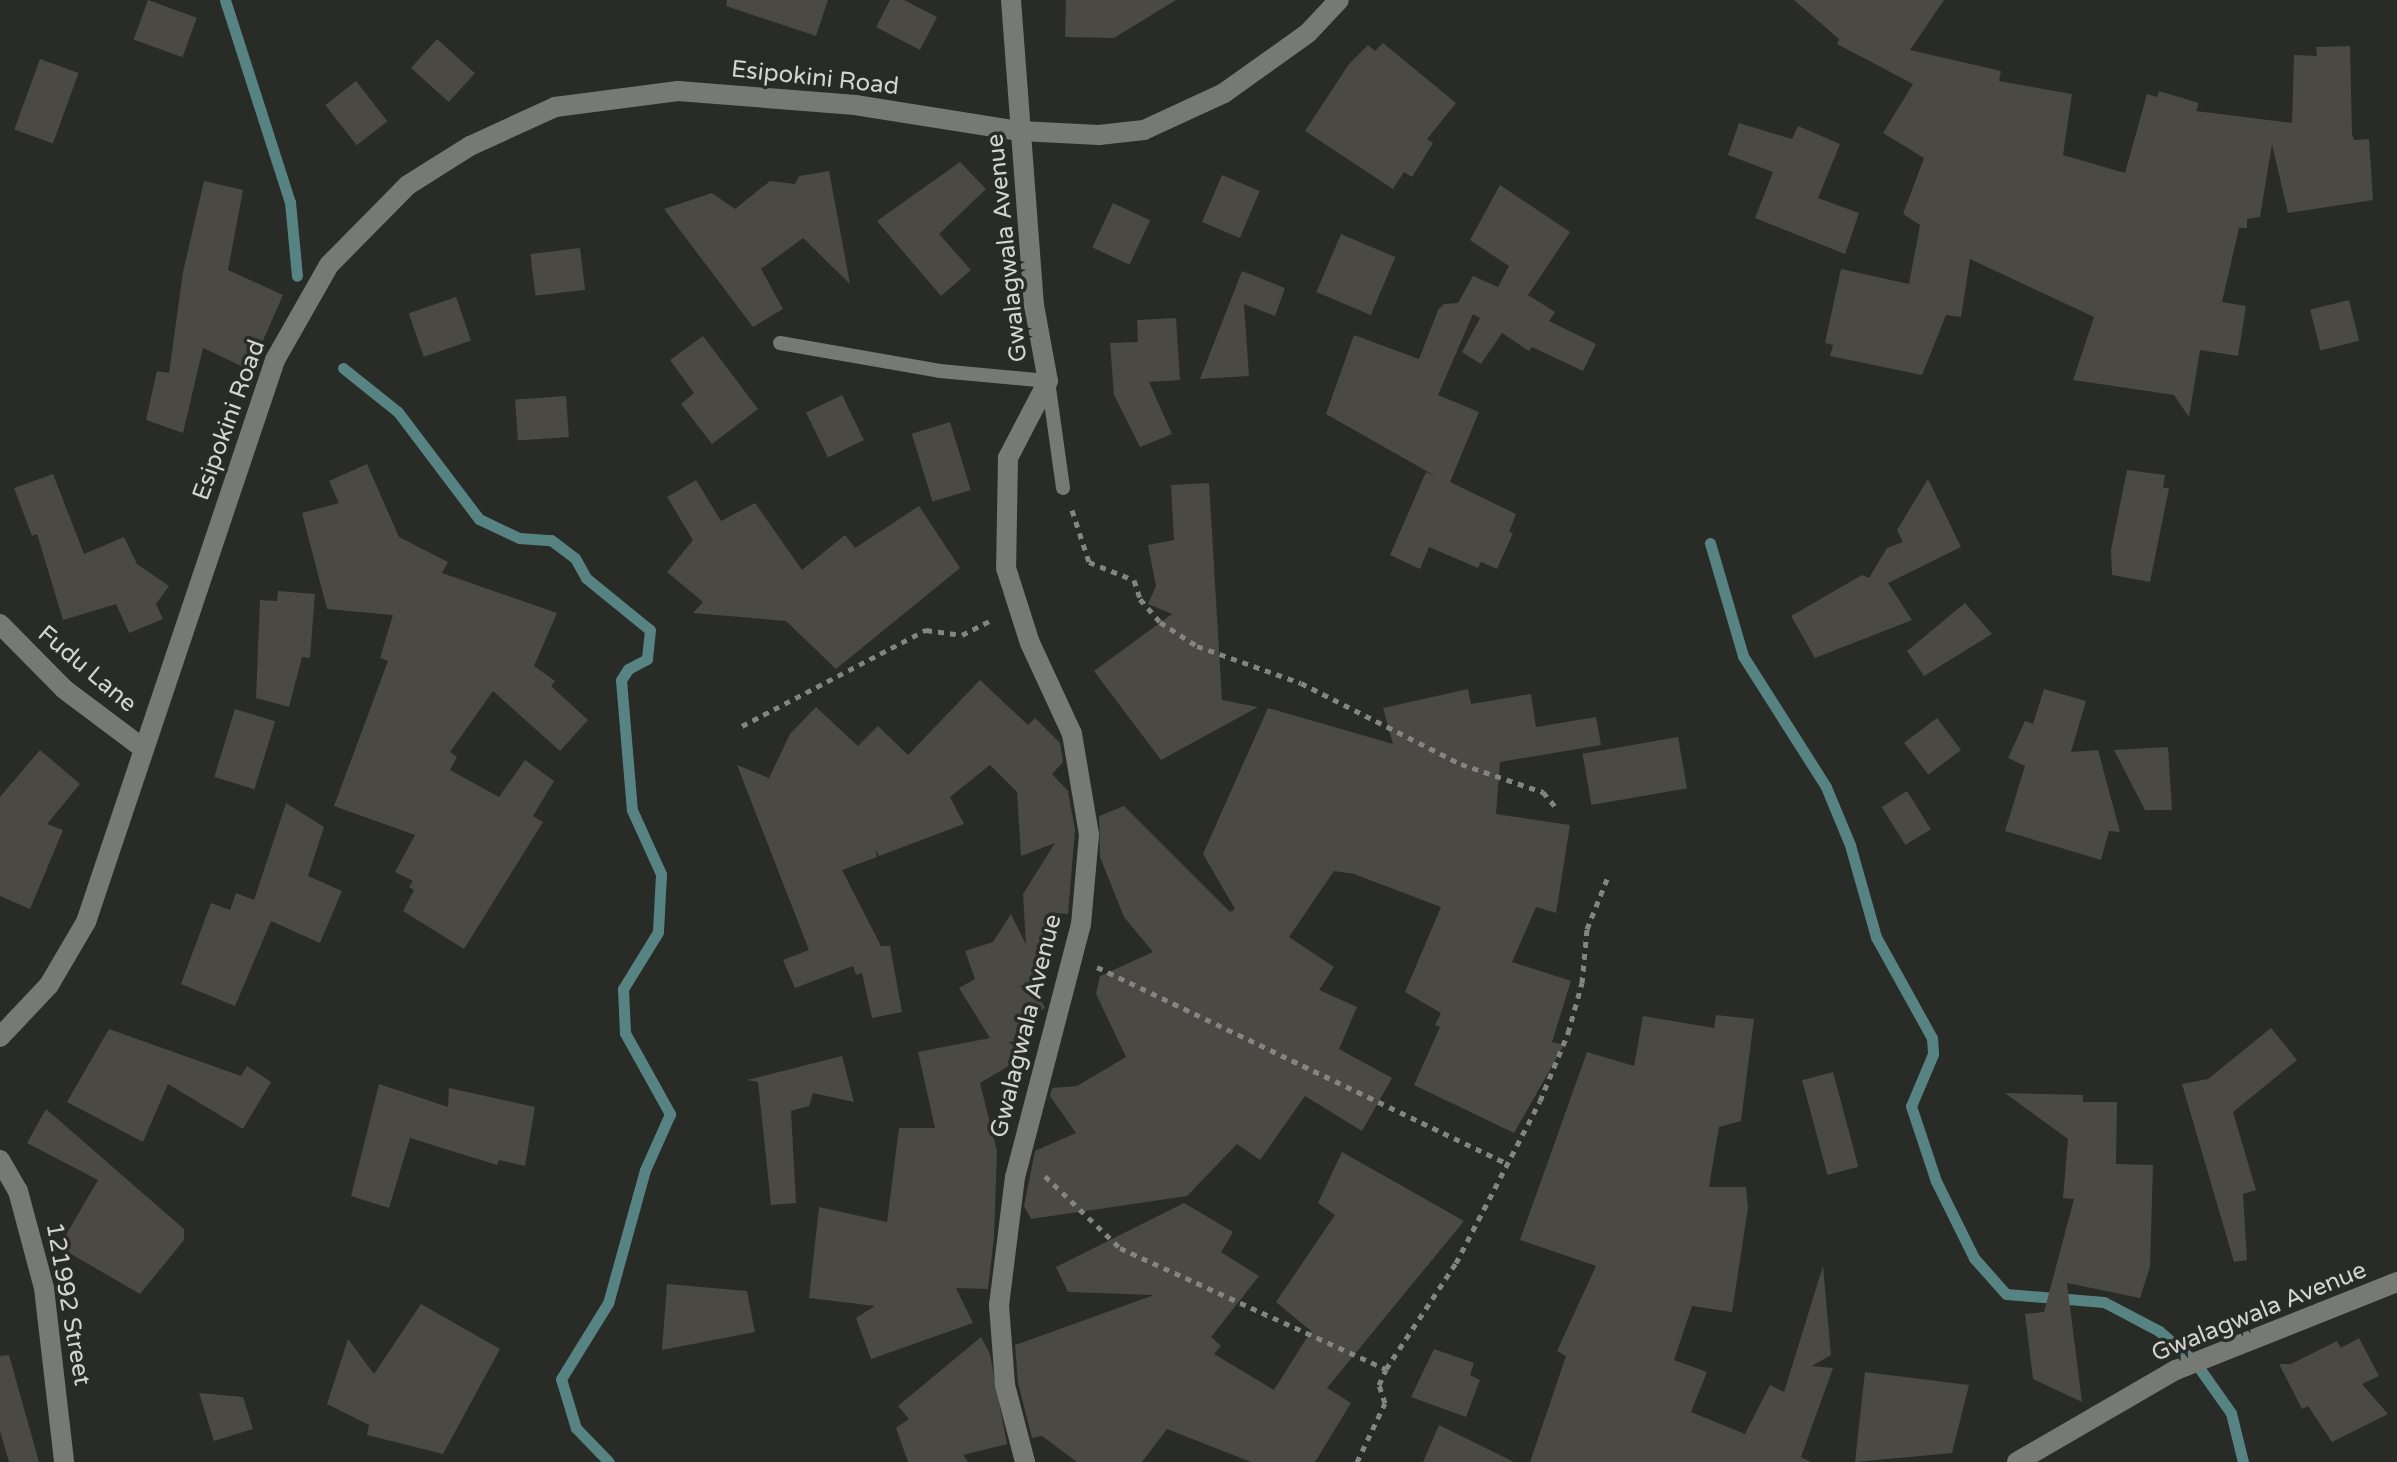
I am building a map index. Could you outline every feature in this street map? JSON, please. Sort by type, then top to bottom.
[{"type":"street","name":"Gwalagwala Avenue","points":[[1011,0],[1034,305],[1048,381],[1008,458],[1006,568],[1018,606],[1072,734],[1089,835],[1073,958],[1020,1154],[999,1305],[1005,1385],[1025,1462]]},
{"type":"street","name":"Esipokini Road","points":[[0,1037],[49,985],[86,922],[275,360],[329,265],[408,185],[470,146],[555,107],[678,91],[855,105],[1020,131],[1099,135],[1144,130],[1224,93],[1308,33],[1339,0]]},
{"type":"street","name":"Fudu Lane","points":[[0,624],[64,689],[144,749]]},
{"type":"street","name":"121992 Street","points":[[0,1160],[32,1232],[53,1342],[64,1462]]},
{"type":"street","name":"Gwalagwala Avenue","points":[[2017,1462],[2176,1370],[2397,1282]]},
{"type":"lane","points":[[780,343],[940,371],[1048,381],[1063,488]]},
{"type":"path","points":[[1063,488],[1089,562],[1134,580],[1140,599],[1160,622],[1197,646],[1343,702],[1461,764],[1543,792],[1558,810]]},
{"type":"path","points":[[742,726],[926,630],[962,635],[1018,606]]},
{"type":"path","points":[[1357,1462],[1385,1403],[1379,1385],[1386,1369],[1456,1263],[1568,1033],[1582,983],[1587,929],[1607,879]]},
{"type":"path","points":[[1073,958],[1507,1163]]},
{"type":"path","points":[[1020,1154],[1120,1248],[1386,1369]]},
{"type":"building","points":[[148,0],[197,18],[182,57],[134,39]]},
{"type":"building","points":[[727,0],[828,0],[816,36],[726,6]]},
{"type":"building","points":[[890,0],[904,0],[937,17],[920,50],[876,27]]},
{"type":"building","points":[[1066,0],[1176,0],[1114,38],[1065,37]]},
{"type":"building","points":[[1794,0],[1944,0],[1910,50],[2001,71],[1999,81],[2072,94],[2063,155],[2125,173],[2147,94],[2157,97],[2159,91],[2199,103],[2196,111],[2292,123],[2294,55],[2317,56],[2316,47],[2350,46],[2352,134],[2354,140],[2369,139],[2373,200],[2288,213],[2272,144],[2260,217],[2247,219],[2247,228],[2239,228],[2222,302],[2246,306],[2238,356],[2200,350],[2189,417],[2174,395],[2073,380],[2094,317],[1970,259],[1961,317],[1946,315],[1922,375],[1830,356],[1833,345],[1825,343],[1841,269],[1909,284],[1920,225],[1903,214],[1924,158],[1883,133],[1913,84],[1837,44],[1839,39]]},
{"type":"building","points":[[437,39],[475,73],[449,102],[411,68]]},
{"type":"building","points":[[1383,43],[1456,103],[1427,139],[1433,143],[1412,177],[1404,172],[1393,189],[1305,131],[1349,64],[1368,45],[1375,51]]},
{"type":"building","points":[[40,59],[79,73],[53,143],[14,129]]},
{"type":"building","points":[[356,81],[387,121],[357,145],[325,105]]},
{"type":"building","points":[[1739,123],[1792,139],[1798,126],[1840,144],[1818,198],[1859,213],[1845,254],[1755,218],[1773,172],[1728,155]]},
{"type":"building","points":[[960,162],[986,189],[939,234],[971,270],[941,296],[877,221]]},
{"type":"building","points":[[829,171],[850,284],[803,238],[761,269],[783,309],[753,327],[664,209],[712,193],[735,209],[770,181],[795,184],[799,176]]},
{"type":"building","points":[[1222,175],[1260,191],[1240,238],[1202,222]]},
{"type":"building","points":[[204,181],[243,190],[228,270],[283,295],[250,370],[203,348],[183,433],[146,420],[157,371],[169,373],[183,272]]},
{"type":"building","points":[[1500,185],[1570,232],[1528,295],[1555,312],[1549,321],[1596,344],[1583,371],[1532,347],[1529,351],[1502,333],[1481,364],[1462,352],[1480,318],[1473,314],[1438,395],[1479,412],[1450,482],[1516,514],[1509,532],[1513,533],[1497,569],[1481,562],[1478,568],[1429,547],[1420,569],[1390,555],[1426,472],[1437,477],[1326,414],[1354,335],[1419,359],[1438,310],[1444,304],[1458,303],[1473,276],[1498,287],[1509,266],[1470,240]]},
{"type":"building","points":[[1113,203],[1150,220],[1129,265],[1092,247]]},
{"type":"building","points":[[1341,234],[1395,257],[1371,315],[1316,292]]},
{"type":"building","points":[[580,248],[585,290],[535,296],[530,254]]},
{"type":"building","points":[[1242,271],[1285,288],[1275,316],[1244,304],[1249,376],[1200,379]]},
{"type":"building","points":[[456,297],[471,340],[424,357],[409,313]]},
{"type":"building","points":[[2349,300],[2359,341],[2320,350],[2310,310]]},
{"type":"building","points":[[1176,318],[1180,380],[1149,382],[1172,434],[1140,447],[1114,395],[1110,343],[1138,342],[1137,320]]},
{"type":"building","points":[[703,336],[758,409],[712,444],[681,404],[694,393],[670,360]]},
{"type":"building","points":[[842,395],[864,440],[828,457],[806,413]]},
{"type":"building","points":[[566,396],[569,437],[518,440],[515,400]]},
{"type":"building","points":[[950,422],[971,490],[933,502],[912,434]]},
{"type":"building","points":[[367,464],[399,537],[448,562],[442,573],[557,613],[534,666],[555,681],[551,686],[588,720],[560,751],[493,691],[450,752],[457,757],[450,770],[499,797],[525,760],[554,781],[533,816],[543,822],[464,949],[403,911],[414,890],[409,887],[413,881],[395,872],[415,835],[334,806],[388,661],[380,658],[393,615],[327,609],[302,513],[339,503],[329,481]]},
{"type":"building","points":[[2127,470],[2165,475],[2163,488],[2169,488],[2150,582],[2112,575],[2111,550]]},
{"type":"building","points":[[53,474],[84,554],[124,537],[137,564],[169,586],[156,604],[163,619],[129,633],[116,604],[63,620],[37,534],[32,536],[14,488]]},
{"type":"building","points":[[1928,479],[1961,547],[1888,583],[1912,620],[1815,658],[1791,616],[1862,575],[1869,578],[1887,548],[1903,542],[1897,530]]},
{"type":"building","points":[[696,480],[721,521],[755,503],[802,570],[845,535],[855,548],[919,506],[960,568],[836,669],[786,621],[693,613],[703,602],[667,572],[693,540],[667,497]]},
{"type":"building","points":[[1209,483],[1222,700],[1258,707],[1161,760],[1094,671],[1172,614],[1148,604],[1156,586],[1148,545],[1174,540],[1171,485]]},
{"type":"building","points":[[278,591],[315,594],[310,658],[302,657],[289,707],[256,698],[260,600],[277,601]]},
{"type":"building","points":[[1965,603],[1992,634],[1924,676],[1907,651]]},
{"type":"building","points":[[980,680],[1028,725],[1035,718],[1060,743],[1063,762],[1052,774],[1068,791],[1075,830],[1068,914],[1055,913],[1034,988],[1045,1008],[1029,1017],[1034,1027],[1013,1039],[1024,1057],[980,1083],[997,1151],[994,1237],[988,1289],[956,1288],[973,1323],[871,1359],[856,1318],[875,1306],[809,1298],[819,1207],[887,1222],[899,1128],[935,1128],[918,1052],[990,1038],[959,988],[975,979],[965,951],[993,942],[1011,914],[1026,945],[1023,894],[1055,843],[1021,856],[1017,792],[990,765],[950,797],[964,824],[879,856],[875,850],[877,857],[842,870],[881,946],[890,946],[902,1012],[872,1018],[862,973],[856,975],[853,966],[795,988],[783,960],[809,950],[737,765],[769,778],[790,734],[816,707],[858,746],[878,726],[908,755]]},
{"type":"building","points":[[1468,689],[1471,704],[1531,694],[1536,727],[1596,717],[1601,745],[1500,762],[1496,814],[1570,825],[1556,913],[1536,907],[1512,962],[1571,981],[1552,1042],[1564,1045],[1514,1133],[1414,1085],[1440,1027],[1435,1025],[1441,1013],[1405,992],[1441,907],[1354,874],[1334,871],[1289,937],[1334,967],[1319,990],[1357,1007],[1339,1049],[1392,1078],[1362,1131],[1305,1096],[1260,1160],[1237,1144],[1187,1196],[1031,1219],[1024,1206],[1035,1151],[1076,1133],[1050,1096],[1052,1088],[1077,1086],[1126,1057],[1096,994],[1100,976],[1153,952],[1124,917],[1100,857],[1099,816],[1124,806],[1230,912],[1235,909],[1203,854],[1268,708],[1393,744],[1383,708]]},
{"type":"building","points":[[2044,689],[2086,701],[2071,752],[2098,750],[2120,832],[2109,831],[2101,860],[2005,831],[2025,766],[2008,758],[2025,721],[2033,724]]},
{"type":"building","points":[[235,709],[275,721],[254,789],[214,777]]},
{"type":"building","points":[[1937,718],[1961,750],[1928,775],[1904,743]]},
{"type":"building","points":[[1678,737],[1687,788],[1592,805],[1582,754]]},
{"type":"building","points":[[2168,747],[2172,810],[2145,810],[2114,750]]},
{"type":"building","points":[[40,750],[80,784],[47,824],[63,830],[30,909],[0,896],[0,797]]},
{"type":"building","points":[[1907,791],[1931,829],[1905,845],[1882,807]]},
{"type":"building","points":[[286,803],[324,827],[308,876],[342,891],[320,943],[271,921],[235,1006],[181,984],[211,903],[230,910],[236,893],[254,900]]},
{"type":"building","points":[[1716,1015],[1754,1019],[1741,1121],[1719,1127],[1709,1187],[1746,1187],[1748,1208],[1732,1312],[1692,1306],[1674,1360],[1707,1372],[1691,1412],[1745,1434],[1770,1385],[1784,1392],[1823,1266],[1831,1355],[1812,1366],[1833,1368],[1801,1457],[1811,1462],[1530,1462],[1566,1356],[1557,1351],[1596,1266],[1520,1240],[1587,1052],[1634,1066],[1643,1016],[1714,1028]]},
{"type":"building","points":[[2271,1028],[2297,1060],[2233,1112],[2256,1190],[2243,1194],[2247,1260],[2234,1262],[2182,1084],[2208,1079]]},
{"type":"building","points":[[109,1029],[241,1076],[247,1066],[271,1082],[243,1129],[168,1084],[143,1142],[67,1102]]},
{"type":"building","points":[[842,1056],[854,1102],[813,1093],[809,1106],[791,1111],[796,1203],[771,1205],[758,1082],[747,1080]]},
{"type":"building","points":[[1833,1072],[1858,1167],[1827,1175],[1802,1080]]},
{"type":"building","points":[[379,1084],[448,1107],[449,1088],[535,1107],[525,1166],[499,1160],[497,1165],[410,1138],[389,1208],[351,1196]]},
{"type":"building","points":[[2005,1093],[2083,1095],[2083,1102],[2117,1102],[2116,1164],[2153,1165],[2150,1267],[2140,1298],[2067,1283],[2082,1402],[2033,1379],[2025,1314],[2044,1312],[2074,1199],[2063,1198],[2068,1139]]},
{"type":"building","points":[[46,1109],[184,1229],[184,1240],[140,1294],[59,1247],[98,1180],[27,1143]]},
{"type":"building","points":[[1342,1152],[1464,1221],[1327,1388],[1351,1403],[1315,1462],[1251,1462],[1167,1429],[1142,1462],[1077,1462],[1042,1436],[1032,1438],[1018,1383],[1015,1345],[1154,1295],[1068,1292],[1056,1267],[1184,1203],[1233,1232],[1221,1252],[1259,1276],[1211,1337],[1221,1346],[1214,1354],[1274,1390],[1311,1331],[1276,1302],[1335,1215],[1318,1203]]},
{"type":"building","points":[[667,1284],[747,1291],[755,1332],[662,1350]]},
{"type":"building","points":[[421,1304],[500,1349],[443,1454],[367,1435],[369,1425],[327,1404],[348,1339],[374,1374]]},
{"type":"building","points":[[981,1337],[990,1354],[1007,1444],[963,1455],[968,1462],[908,1462],[896,1428],[909,1419],[898,1406]]},
{"type":"building","points":[[2359,1338],[2379,1376],[2362,1384],[2388,1414],[2332,1442],[2308,1406],[2302,1409],[2279,1364],[2291,1364],[2337,1341],[2341,1348]]},
{"type":"building","points":[[1434,1349],[1474,1363],[1470,1375],[1480,1380],[1466,1417],[1411,1397]]},
{"type":"building","points":[[9,1355],[39,1462],[9,1462],[0,1431],[0,1356]]},
{"type":"building","points":[[1865,1372],[1969,1385],[1952,1453],[1855,1462]]},
{"type":"building","points":[[199,1393],[243,1397],[253,1429],[214,1441]]},
{"type":"building","points":[[1439,1425],[1514,1462],[1423,1462]]},
{"type":"waterway","points":[[225,0],[290,202],[297,276]]},
{"type":"waterway","points":[[343,368],[398,412],[479,519],[519,538],[551,540],[575,558],[586,578],[650,630],[647,659],[628,669],[621,680],[632,810],[661,874],[658,932],[623,989],[625,1033],[670,1114],[645,1170],[608,1303],[561,1379],[576,1428],[609,1462]]},
{"type":"waterway","points":[[1710,543],[1743,656],[1826,787],[1850,845],[1876,937],[1932,1038],[1933,1054],[1911,1106],[1936,1181],[1974,1258],[2006,1294],[2104,1302],[2159,1331],[2195,1362],[2231,1413],[2243,1462]]}]
